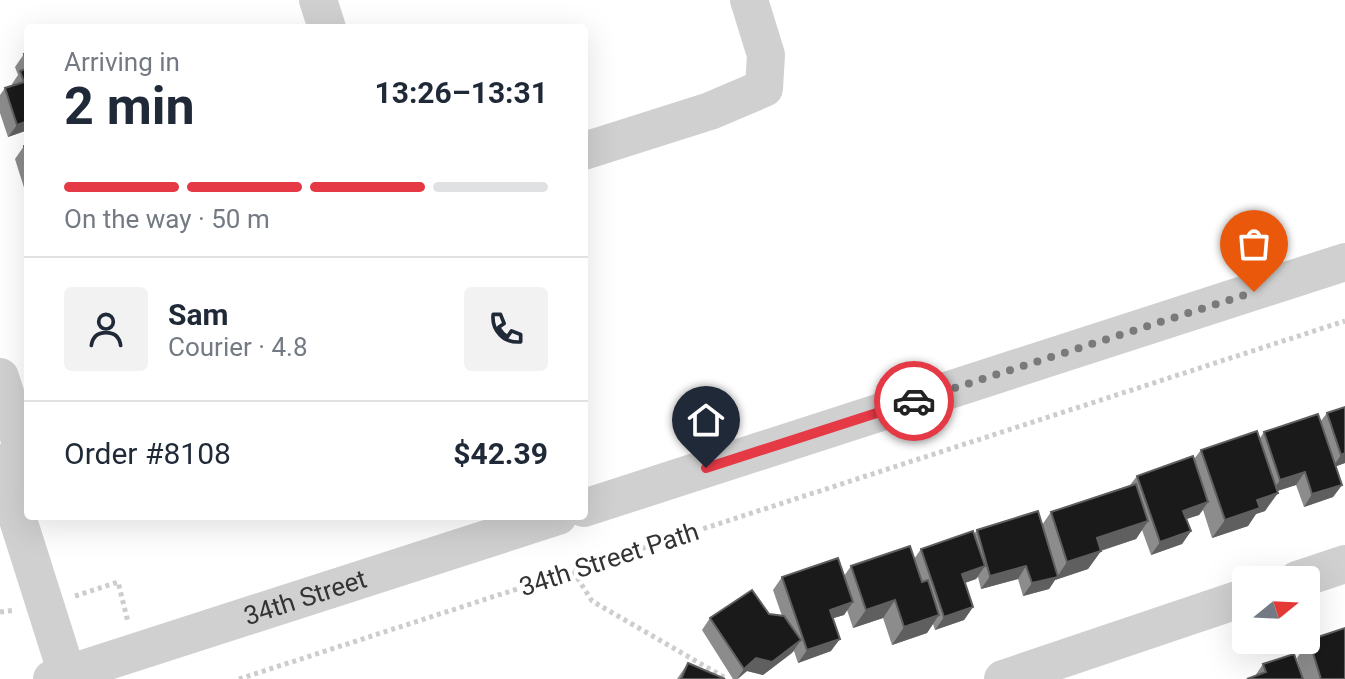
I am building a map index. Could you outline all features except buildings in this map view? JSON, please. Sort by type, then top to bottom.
[{"type":"street","points":[[318,0],[326,24]]},
{"type":"street","points":[[588,150],[710,111],[764,88],[766,55],[749,0]]},
{"type":"street","points":[[588,507],[1345,262]]},
{"type":"street","points":[[0,377],[24,453]]},
{"type":"street","points":[[0,463],[76,675]]},
{"type":"street","points":[[45,520],[76,675]]},
{"type":"street","name":"34th Street","points":[[76,675],[546,520]]},
{"type":"street","points":[[1320,572],[1345,564]]},
{"type":"street","points":[[1003,679],[1232,602]]},
{"type":"path","name":"34th Street Path","points":[[239,679],[1345,321]]},
{"type":"path","points":[[573,571],[592,601],[727,679]]},
{"type":"way so far","points":[[914,401],[1254,292]]},
{"type":"route","points":[[706,468],[914,401]]}]
